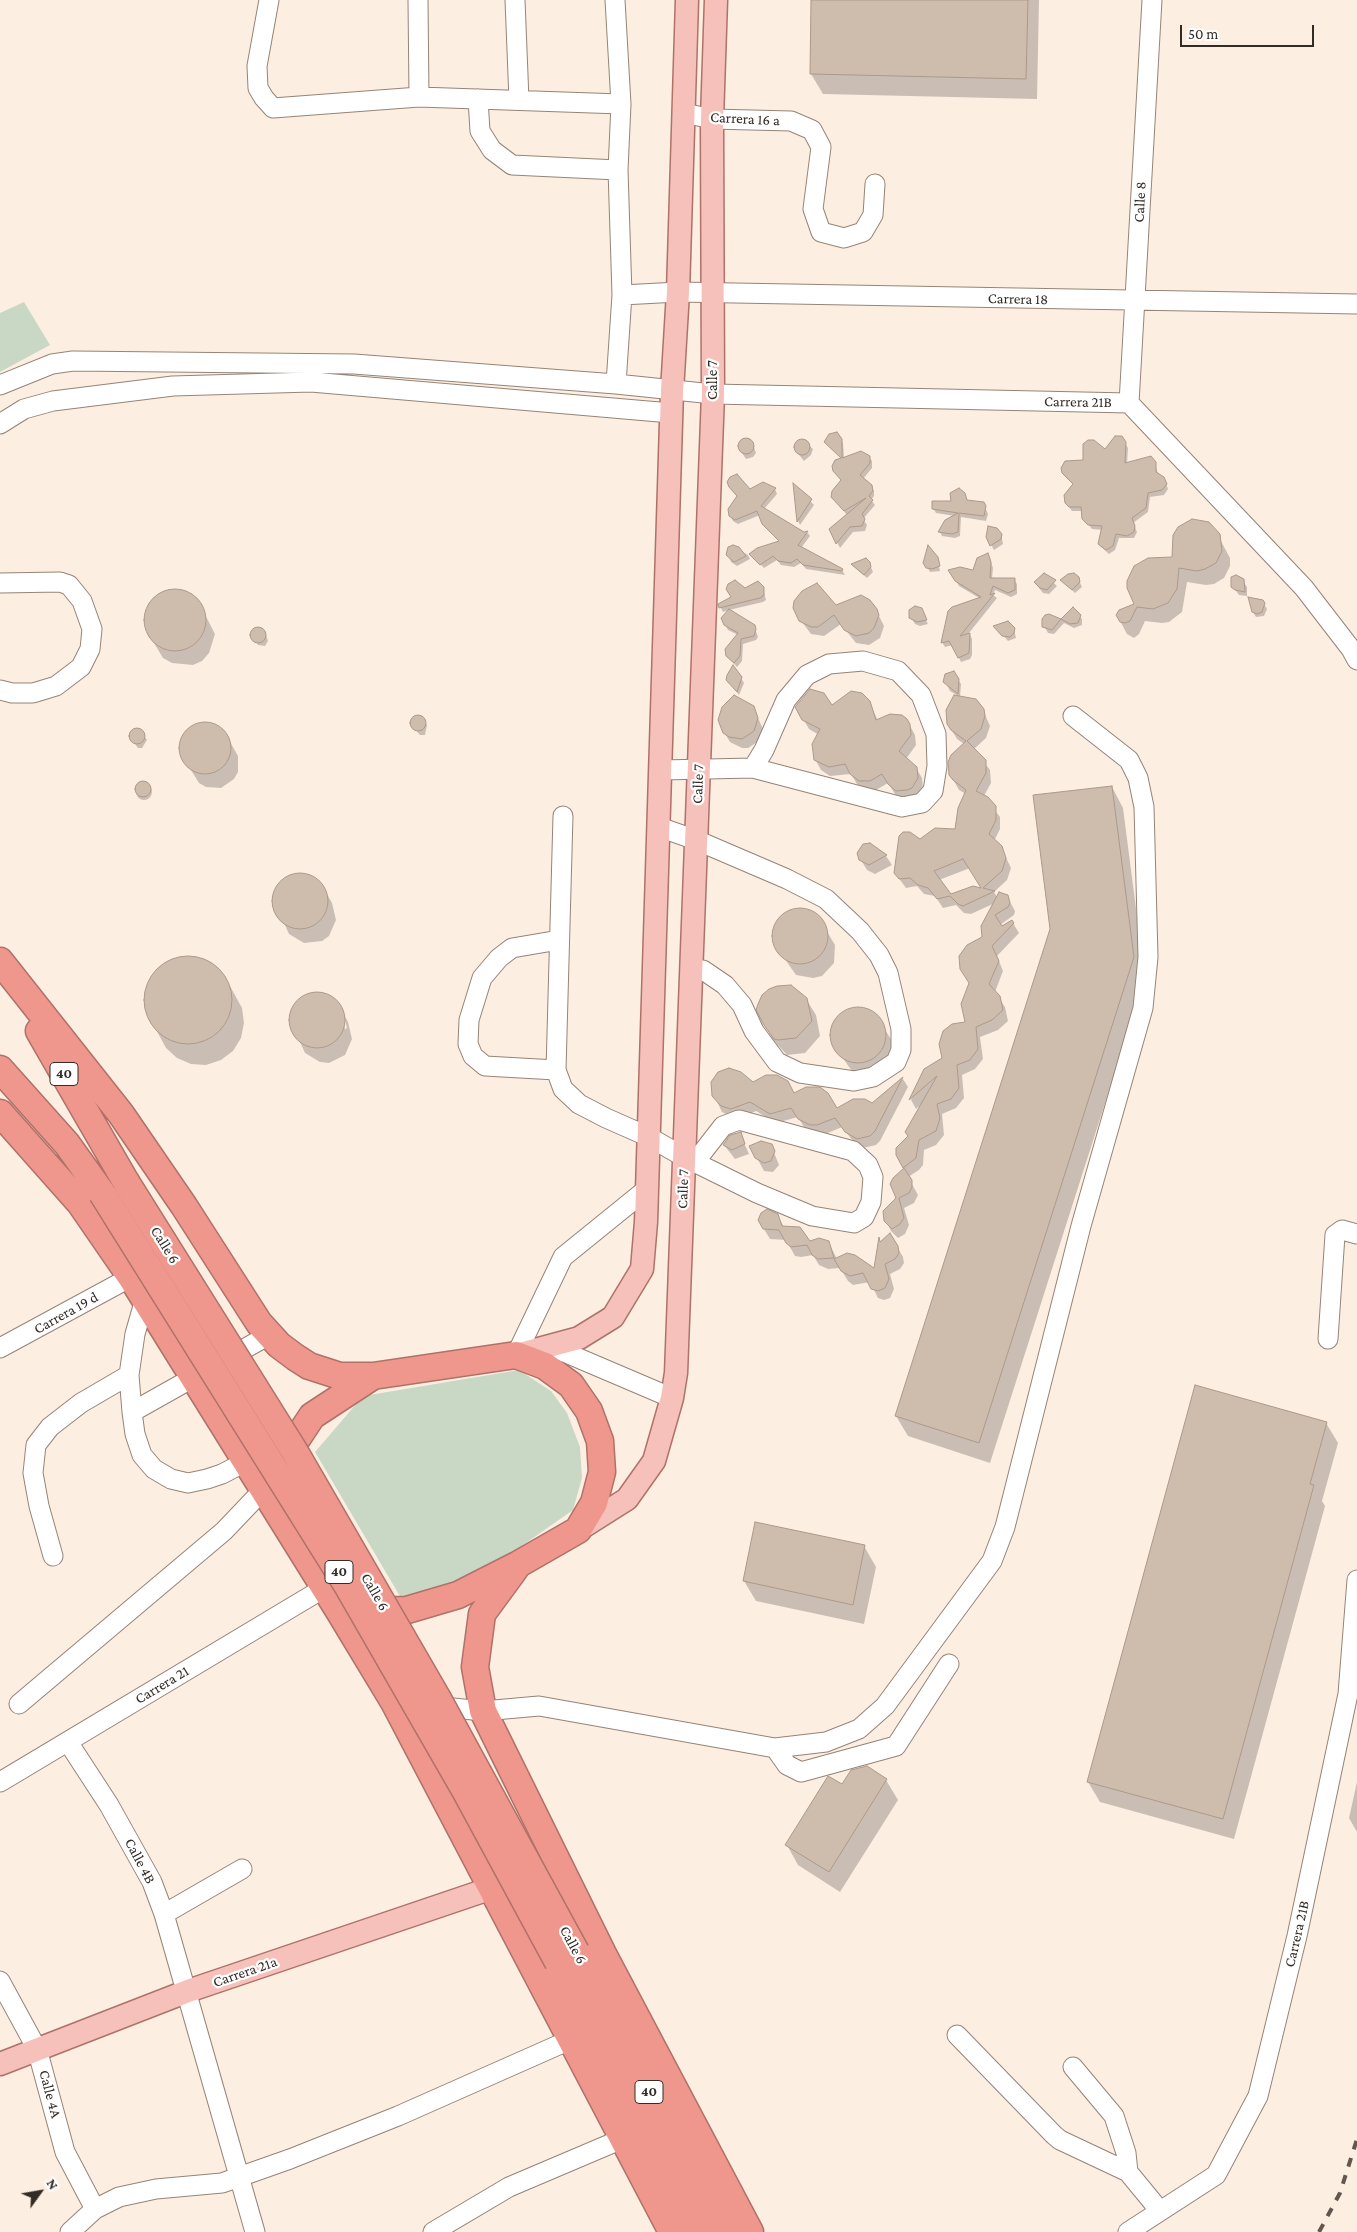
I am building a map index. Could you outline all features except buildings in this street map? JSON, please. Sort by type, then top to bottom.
[{"type":"highway","points":[[0,961],[121,1114],[269,1336],[295,1357],[309,1366],[340,1376],[373,1376],[516,1356],[546,1366],[571,1385],[589,1411],[600,1441],[602,1472],[594,1503],[578,1530],[517,1565],[458,1595],[407,1610],[339,1611]]},
{"type":"highway","name":"Calle 6","points":[[0,968],[126,1182],[295,1452],[438,1699],[567,1957],[695,2232]]},
{"type":"highway","name":"Calle 6","points":[[0,1069],[67,1144],[102,1193],[352,1593],[466,1792],[567,1957],[722,2232]]},
{"type":"highway","points":[[0,1113],[80,1203],[131,1277],[247,1461],[394,1702],[672,2232]]},
{"type":"highway","points":[[264,1490],[312,1416],[373,1376]]},
{"type":"highway","points":[[517,1565],[482,1614],[475,1667],[483,1711],[603,1954],[750,2232]]},
{"type":"main road","points":[[516,1356],[579,1338],[614,1318],[642,1268],[648,1189],[671,413],[678,292],[687,0]]},
{"type":"main road","name":"Calle 7","points":[[578,1530],[627,1499],[654,1461],[672,1398],[676,1373],[689,1160],[691,970],[713,394],[712,118],[716,0]]},
{"type":"main road","name":"Carrera 21a","points":[[0,2064],[188,1991],[492,1888]]},
{"type":"street","points":[[268,0],[257,66],[258,88],[273,108],[419,97],[621,104]]},
{"type":"street","points":[[418,0],[419,97]]},
{"type":"street","points":[[515,0],[520,100]]},
{"type":"street","points":[[615,0],[621,104],[618,170],[622,295],[616,384]]},
{"type":"street","name":"Calle 8","points":[[1129,403],[1152,0]]},
{"type":"street","points":[[478,99],[480,131],[492,150],[512,165],[618,170]]},
{"type":"street","name":"Carrera 16 a","points":[[684,113],[712,118],[791,121],[812,130],[821,147],[812,209],[821,232],[844,238],[863,232],[873,215],[875,184]]},
{"type":"street","name":"Carrera 18","points":[[622,295],[678,292],[1357,304]]},
{"type":"street","name":"Carrera 21B","points":[[0,385],[52,364],[73,361],[354,364],[616,384],[713,394],[1129,403],[1304,588],[1351,649],[1357,660]]},
{"type":"street","points":[[0,424],[24,409],[52,401],[173,386],[311,382],[671,413]]},
{"type":"street","points":[[0,583],[60,582],[69,585],[82,601],[92,629],[90,649],[81,667],[56,686],[33,693],[12,693],[0,690]]},
{"type":"street","points":[[661,770],[753,768],[902,807],[922,802],[933,791],[938,766],[936,734],[921,695],[898,671],[863,661],[829,664],[807,674],[786,700],[764,750],[753,768]]},
{"type":"street","points":[[394,1702],[483,1711],[539,1706],[775,1748],[826,1742],[859,1729],[885,1706],[992,1561],[1005,1527],[1081,1226],[1143,1008],[1148,957],[1144,807],[1138,778],[1129,760],[1073,716]]},
{"type":"street","points":[[563,816],[556,1070],[563,1089],[579,1104],[649,1137],[689,1160],[757,1193],[812,1216],[854,1223],[864,1217],[871,1202],[873,1177],[868,1165],[853,1151],[739,1120],[723,1126],[689,1160]]},
{"type":"street","points":[[659,827],[696,840],[787,879],[826,899],[860,931],[880,955],[888,973],[901,1029],[901,1050],[896,1062],[873,1076],[854,1081],[800,1074],[777,1062],[754,1031],[742,1005],[725,985],[703,970],[691,970]]},
{"type":"street","points":[[556,1070],[485,1066],[473,1056],[468,1044],[469,1020],[482,978],[499,958],[512,948],[559,940]]},
{"type":"street","points":[[516,1356],[563,1257],[648,1189]]},
{"type":"street","points":[[1328,1339],[1335,1235],[1342,1230],[1357,1234]]},
{"type":"street","name":"Carrera 19 d","points":[[0,1348],[131,1277]]},
{"type":"street","points":[[145,1299],[135,1334],[128,1375],[135,1434],[142,1455],[154,1469],[171,1479],[188,1483],[222,1474],[247,1461]]},
{"type":"street","points":[[132,1412],[269,1336]]},
{"type":"street","points":[[550,1346],[672,1398]]},
{"type":"street","points":[[53,1556],[32,1472],[36,1445],[50,1427],[81,1403],[128,1375]]},
{"type":"street","points":[[19,1704],[210,1543],[264,1490]]},
{"type":"street","name":"Carrera 21B","points":[[1128,2232],[1216,2175],[1258,2096],[1297,1936],[1348,1694],[1357,1580]]},
{"type":"street","name":"Carrera 21","points":[[0,1782],[324,1588]]},
{"type":"street","points":[[775,1748],[787,1765],[802,1772],[896,1746],[949,1664]]},
{"type":"street","name":"Calle 4B","points":[[68,1742],[109,1805],[152,1882],[188,1991],[238,2177],[255,2232]]},
{"type":"street","points":[[164,1914],[242,1869]]},
{"type":"street","name":"Calle 4A","points":[[0,1981],[37,2049],[65,2152],[95,2209]]},
{"type":"street","points":[[957,2035],[1060,2140],[1128,2172],[1160,2211]]},
{"type":"street","points":[[70,2232],[95,2209],[119,2197],[156,2189],[222,2183],[290,2159],[398,2116],[572,2040]]},
{"type":"street","points":[[1072,2067],[1114,2116],[1126,2153],[1128,2172]]},
{"type":"street","points":[[433,2232],[509,2187],[622,2139]]},
{"type":"green space","points":[[24,302],[50,345],[0,372],[0,313]]},
{"type":"green space","points":[[519,1370],[551,1391],[567,1413],[580,1447],[582,1478],[573,1510],[493,1566],[447,1590],[401,1598],[315,1452],[363,1396]]},
{"type":"railway","points":[[1319,2232],[1340,2193],[1357,2139]]}]
